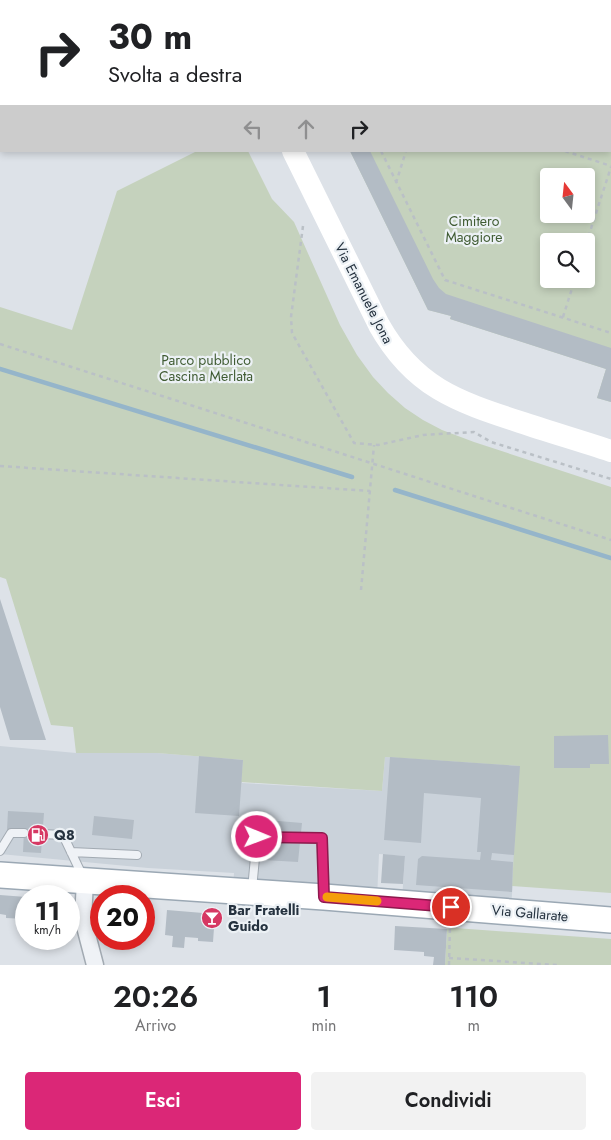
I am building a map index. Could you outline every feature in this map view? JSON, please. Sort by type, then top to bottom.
[{"type":"main road","name":"Via Gallarate","points":[[0,874],[611,920]]},
{"type":"street","name":"Via Emanuele Jona","points":[[294,152],[379,325],[394,349],[409,367],[437,389],[461,402],[611,451]]},
{"type":"street","points":[[85,881],[83,919],[95,965]]},
{"type":"lane","points":[[0,851],[11,833],[24,834]]},
{"type":"lane","points":[[42,834],[63,835],[85,881]]},
{"type":"lane","points":[[252,893],[257,837],[322,838],[324,897]]},
{"type":"lane","points":[[71,852],[137,855]]},
{"type":"path","points":[[381,152],[445,280],[611,333]]},
{"type":"path","points":[[396,183],[406,152]]},
{"type":"path","points":[[568,152],[611,166],[590,233]]},
{"type":"path","points":[[303,226],[291,317],[292,333],[354,443],[374,445],[431,434],[474,432],[492,442],[611,479]]},
{"type":"path","points":[[563,317],[572,288]]},
{"type":"path","points":[[0,344],[611,540]]},
{"type":"path","points":[[360,590],[374,445]]},
{"type":"path","points":[[0,466],[370,491]]},
{"type":"path","points":[[449,965],[450,924]]},
{"type":"path","points":[[449,958],[556,965]]},
{"type":"shaded area","points":[[0,746],[76,753],[157,753],[243,760],[242,783],[382,791],[385,757],[520,766],[511,910],[402,900],[405,856],[379,854],[377,898],[233,889],[234,873],[148,868],[0,854]]},
{"type":"green space","name":"Parco pubblico Cascina Merlata","points":[[195,152],[248,152],[272,199],[294,222],[340,325],[357,355],[373,377],[388,393],[405,408],[442,430],[611,487],[611,893],[512,886],[519,766],[385,757],[382,791],[241,782],[243,760],[157,753],[76,753],[73,727],[51,725],[6,579],[0,577],[0,307],[72,330],[117,191]]},
{"type":"green space","name":"Cimitero Maggiore","points":[[350,152],[611,152],[611,402],[597,398],[606,369],[450,319],[451,316],[428,310]]},
{"type":"green space","points":[[447,929],[611,939],[611,965],[445,965]]},
{"type":"building","points":[[350,152],[370,152],[433,279],[446,294],[611,348],[611,402],[597,398],[606,369],[450,319],[451,316],[428,310]]},
{"type":"building","points":[[0,599],[46,740],[10,740],[0,707]]},
{"type":"building","points":[[608,735],[609,764],[590,764],[590,768],[554,768],[554,736]]},
{"type":"building","points":[[199,756],[243,760],[239,816],[195,813]]},
{"type":"building","points":[[390,757],[520,766],[514,855],[492,853],[491,860],[513,862],[512,892],[416,885],[418,859],[422,856],[480,860],[481,852],[477,852],[481,798],[424,793],[421,843],[384,840]]},
{"type":"building","points":[[8,811],[44,813],[41,853],[23,852],[24,831],[7,830]]},
{"type":"building","points":[[94,816],[134,820],[132,839],[92,835]]},
{"type":"building","points":[[267,820],[302,823],[298,862],[264,860]]},
{"type":"building","points":[[383,854],[405,856],[403,884],[381,883]]},
{"type":"building","points":[[0,895],[15,896],[15,918],[6,918],[6,915],[0,914]]},
{"type":"building","points":[[167,910],[215,914],[213,942],[198,941],[198,938],[185,937],[184,948],[172,947],[173,936],[165,935]]},
{"type":"building","points":[[395,926],[447,929],[445,965],[433,965],[434,957],[424,956],[424,952],[394,950]]},
{"type":"waterway","points":[[0,369],[352,477]]},
{"type":"waterway","points":[[395,490],[611,558]]},
{"type":"slow traffic","points":[[327,897],[377,901]]},
{"type":"place","name":"Q8","points":[[38,835]]},
{"type":"place","name":"Bar Fratelli Guido","points":[[212,918]]},
{"type":"route","points":[[257,837],[322,838],[324,897],[451,907]]}]
